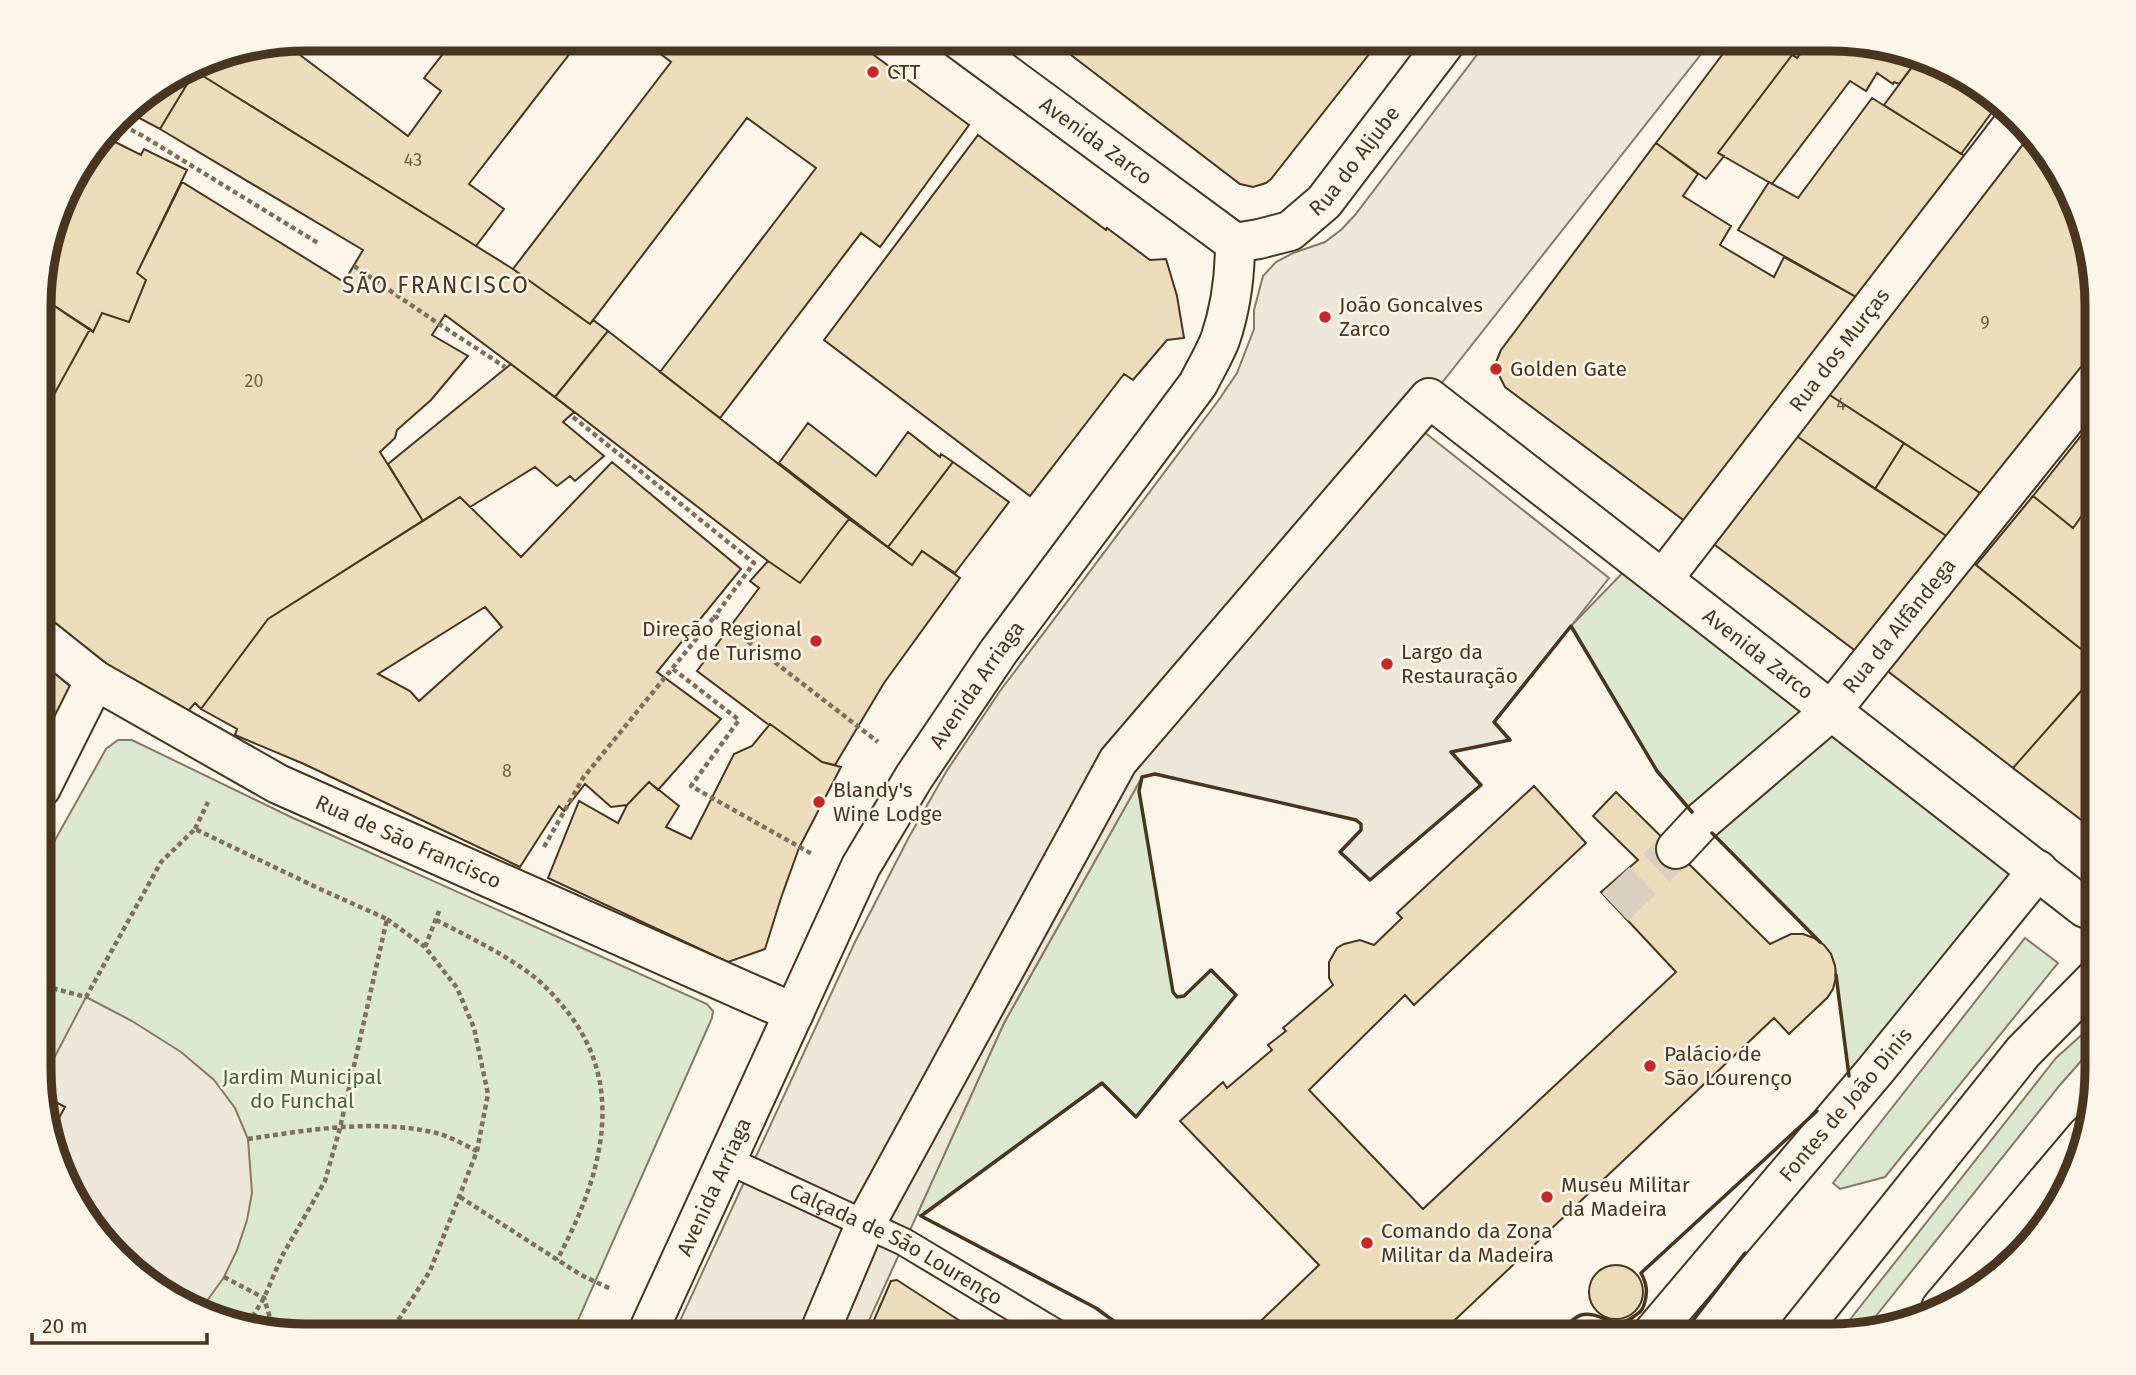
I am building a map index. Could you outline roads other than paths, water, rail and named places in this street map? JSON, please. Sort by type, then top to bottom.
[{"type":"street","name":"Avenida Zarco","points":[[976,51],[1235,243]]},
{"type":"street","name":"Rua do Aljube","points":[[1235,243],[1290,231],[1324,202],[1438,51]]},
{"type":"street","name":"Rua dos Murças","points":[[1663,579],[2012,126]]},
{"type":"street","name":"Avenida Arriaga","points":[[652,1324],[861,866],[915,776],[999,651],[1198,384],[1219,342],[1230,304],[1235,272],[1235,243]]},
{"type":"street","name":"Rua da Alfândega","points":[[1675,849],[1700,822],[1831,711],[2085,394]]},
{"type":"street","name":"Avenida Zarco","points":[[865,1225],[1118,761],[1429,398],[2085,908]]},
{"type":"street","name":"Rua de São Francisco","points":[[51,645],[94,680],[278,783],[794,1013]]},
{"type":"street","points":[[51,768],[94,680]]},
{"type":"street","name":"Fontes de João Dinis","points":[[1660,1324],[1875,1071],[2038,870]]},
{"type":"street","points":[[1806,1324],[2023,1052],[2085,989]]},
{"type":"street","points":[[1955,1292],[2071,1154]]},
{"type":"street","points":[[823,1324],[865,1225]]},
{"type":"lane","name":"Calçada de São Lourenço","points":[[727,1160],[904,1242],[1042,1324]]},
{"type":"tunnel","points":[[1615,907],[1676,849]]},
{"type":"place","name":"CTT","points":[[873,72]]},
{"type":"place","name":"João Goncalves Zarco","points":[[1325,317]]},
{"type":"place","name":"Golden Gate","points":[[1496,369]]},
{"type":"place","name":"Direção Regional de Turismo","points":[[816,641]]},
{"type":"place","name":"Largo da Restauração","points":[[1387,664]]},
{"type":"place","name":"Blandy's Wine Lodge","points":[[819,802]]},
{"type":"place","name":"Palácio de São Lourenço","points":[[1650,1066]]},
{"type":"place","name":"Museu Militar da Madeira","points":[[1547,1197]]},
{"type":"place","name":"Comando da Zona Militar da Madeira","points":[[1367,1243]]},
{"type":"district","name":"SÃO FRANCISCO","points":[[436,285]]},
{"type":"park label","name":"Jardim Municipal do Funchal","points":[[302,1089]]}]
